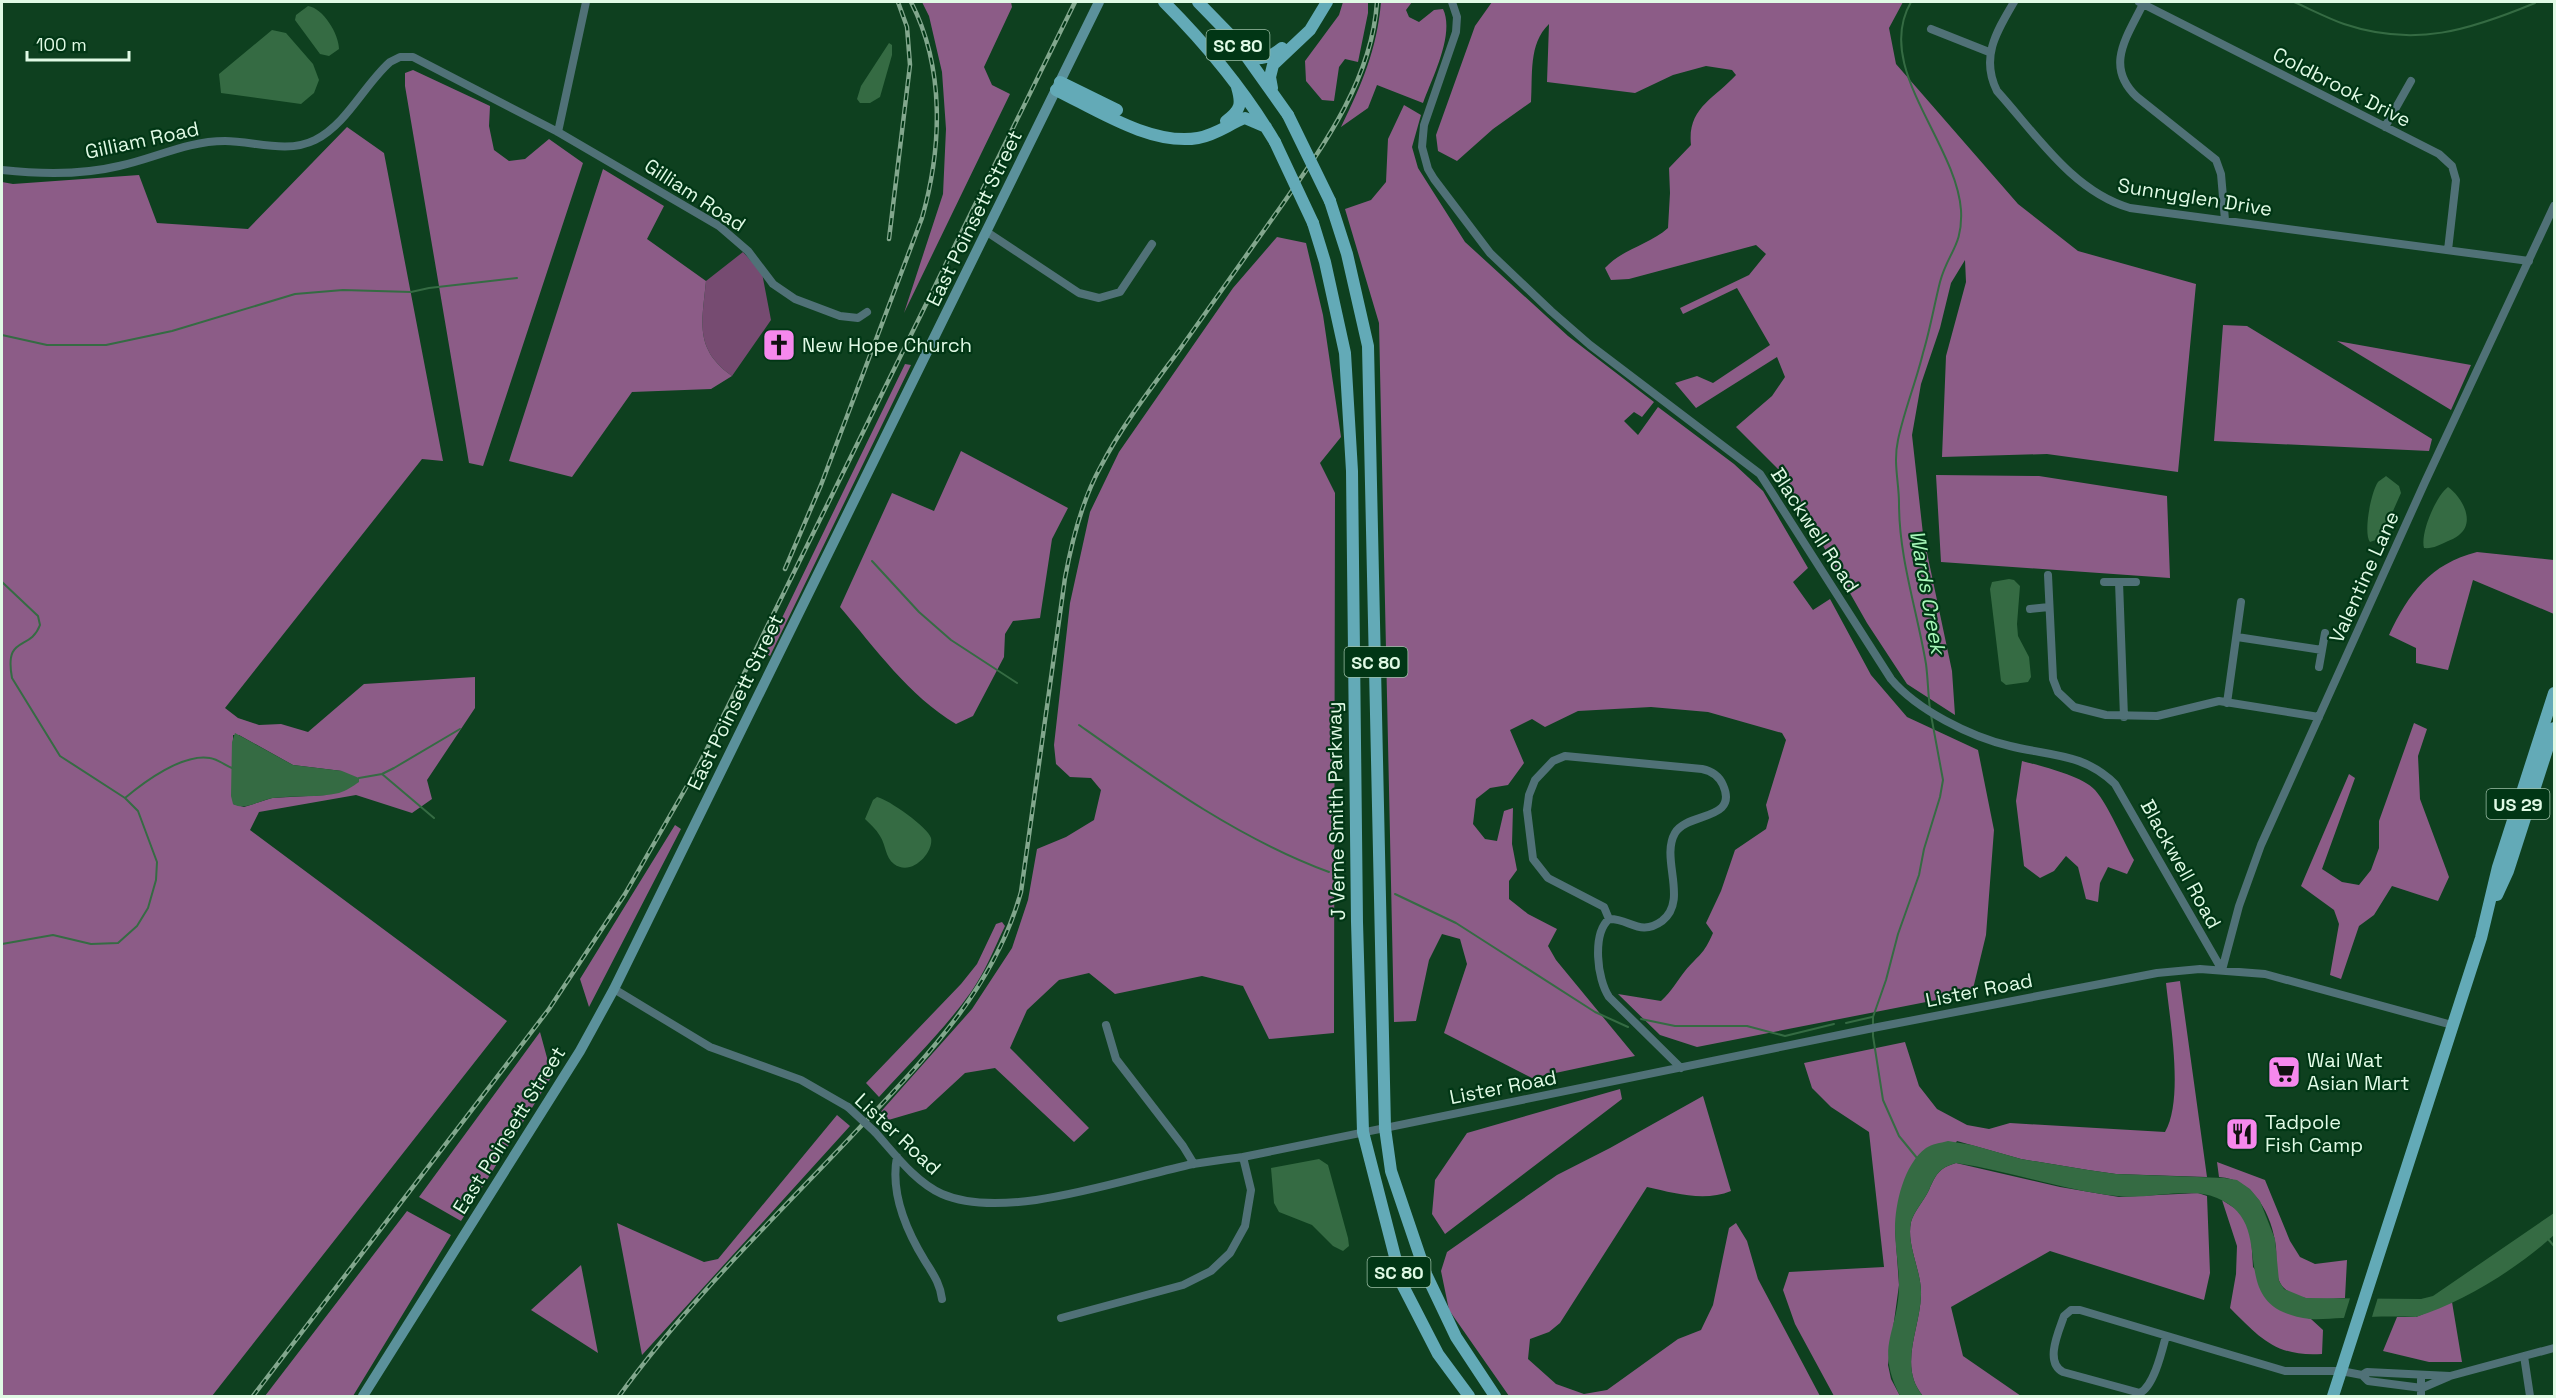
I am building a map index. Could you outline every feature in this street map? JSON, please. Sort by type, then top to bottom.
[{"type":"main road","name":"East Poinsett Street","points":[[363,1396],[580,1051],[614,989],[1099,2]]},
{"type":"main road","name":"J Verne Smith Parkway","points":[[1164,2],[1198,36],[1275,142],[1313,223],[1325,262],[1345,353],[1352,471],[1357,921],[1363,1132],[1402,1284],[1438,1354],[1469,1396]]},
{"type":"main road","name":"SC 80","points":[[1198,2],[1234,39],[1288,115],[1330,201],[1347,254],[1368,346],[1385,1128],[1390,1171],[1426,1274],[1456,1337],[1495,1396]]},
{"type":"main road","points":[[1248,58],[1267,58],[1289,43],[1307,24],[1321,2]]},
{"type":"main road","points":[[1273,92],[1271,68],[1310,30],[1327,2]]},
{"type":"main road","points":[[1058,86],[1156,129],[1187,133],[1215,127],[1237,113],[1241,101],[1237,87]]},
{"type":"main road","points":[[1058,86],[1139,130],[1167,138],[1183,140],[1210,135],[1245,118],[1266,127]]},
{"type":"main road","name":"US 29","points":[[2333,1396],[2488,916],[2508,871],[2519,819],[2548,735],[2554,693]]},
{"type":"street","points":[[558,132],[586,2]]},
{"type":"street","name":"Blackwell Road","points":[[1452,2],[1457,17],[1456,32],[1427,114],[1422,136],[1425,158],[1434,179],[1490,253],[1590,345],[1760,474],[1892,679],[1906,695],[1940,716],[1985,739],[2012,747],[2074,758],[2104,772],[2120,789],[2222,970]]},
{"type":"street","points":[[1931,29],[1989,52],[2014,2]]},
{"type":"street","points":[[2141,3],[2122,49],[2119,64],[2121,74],[2130,90],[2216,160],[2221,174],[2225,220]]},
{"type":"street","name":"Coldbrook Drive","points":[[2141,3],[2439,154],[2452,166],[2456,180],[2448,250]]},
{"type":"street","name":"Sunnyglen Drive","points":[[1989,52],[1989,72],[1997,91],[2087,189],[2100,197],[2130,208],[2529,261]]},
{"type":"street","name":"Gilliam Road","points":[[2,170],[58,172],[110,168],[203,142],[239,142],[280,146],[303,144],[313,141],[331,129],[384,67],[396,58],[406,56],[419,58],[558,132],[719,226],[748,251],[773,284],[795,299],[840,316],[858,318],[867,312]]},
{"type":"street","points":[[2385,127],[2411,81]]},
{"type":"street","name":"Valentine Lane","points":[[2222,970],[2249,876],[2319,717],[2554,206]]},
{"type":"street","points":[[987,232],[1079,293],[1099,298],[1120,292],[1152,244]]},
{"type":"street","points":[[2048,575],[2053,680],[2058,692],[2074,707],[2124,717],[2157,716],[2219,701],[2319,717]]},
{"type":"street","points":[[2104,582],[2136,582]]},
{"type":"street","points":[[2119,582],[2124,717]]},
{"type":"street","points":[[2227,703],[2241,602]]},
{"type":"street","points":[[2030,609],[2049,608]]},
{"type":"street","points":[[2319,667],[2325,633]]},
{"type":"street","points":[[2237,637],[2322,650]]},
{"type":"street","points":[[1565,756],[1702,769],[1714,773],[1724,788],[1725,799],[1721,808],[1712,815],[1683,824],[1672,841],[1670,858],[1673,897],[1670,912],[1659,923],[1644,927],[1610,919],[1602,905],[1548,878],[1537,866],[1531,851],[1527,810],[1529,795],[1535,780],[1553,761],[1565,756]]},
{"type":"street","points":[[1610,919],[1603,929],[1598,954],[1599,972],[1604,990],[1681,1068]]},
{"type":"street","name":"Lister Road","points":[[614,989],[710,1047],[801,1080],[848,1107],[928,1186],[942,1194],[971,1201],[1000,1202],[1043,1198],[1194,1164],[1243,1157],[1857,1031],[2157,973],[2222,970],[2286,979],[2452,1025]]},
{"type":"street","points":[[1106,1025],[1116,1059],[1183,1146],[1194,1164]]},
{"type":"street","points":[[897,1157],[895,1177],[900,1206],[924,1259],[938,1279],[942,1299]]},
{"type":"street","points":[[1061,1318],[1184,1285],[1210,1271],[1230,1253],[1245,1226],[1251,1190],[1243,1157]]},
{"type":"street","points":[[2166,1336],[2147,1388],[2140,1393],[2063,1372],[2056,1366],[2054,1360],[2064,1316],[2071,1310],[2080,1310],[2285,1371],[2342,1371],[2362,1375],[2368,1381],[2421,1392],[2450,1376],[2554,1348]]},
{"type":"street","points":[[2524,1356],[2530,1396]]},
{"type":"street","points":[[2362,1375],[2367,1372],[2450,1376]]},
{"type":"street","points":[[2421,1376],[2421,1392]]},
{"type":"shaded area","points":[[922,2],[1011,2],[1012,7],[984,67],[992,85],[1010,94],[904,313],[943,194],[946,129],[942,72],[929,16]]},
{"type":"shaded area","points":[[1343,2],[1368,2],[1368,13],[1358,62],[1345,59],[1339,67],[1334,101],[1322,100],[1306,81],[1305,61],[1339,15]]},
{"type":"shaded area","points":[[1381,2],[1412,2],[1406,10],[1409,17],[1419,22],[1434,10],[1443,9],[1446,31],[1441,56],[1423,103],[1377,85],[1368,108],[1341,127],[1356,96],[1372,51]]},
{"type":"shaded area","points":[[1492,2],[1903,2],[1889,28],[1896,64],[2018,204],[2078,251],[2196,284],[2178,472],[2047,454],[1942,457],[1946,356],[1966,282],[1965,260],[1951,283],[1940,328],[1921,384],[1912,435],[1923,534],[1952,671],[1955,715],[1907,684],[1867,623],[1781,472],[1736,427],[1772,396],[1785,377],[1777,357],[1696,408],[1675,383],[1697,376],[1713,383],[1770,345],[1737,288],[1683,314],[1680,308],[1749,275],[1766,254],[1756,245],[1629,279],[1611,280],[1605,268],[1619,256],[1653,239],[1668,228],[1669,168],[1691,145],[1693,122],[1698,113],[1736,75],[1732,70],[1706,66],[1673,75],[1635,93],[1547,82],[1549,24],[1542,32],[1535,51],[1531,102],[1493,129],[1457,161],[1438,151],[1436,135],[1475,26]]},
{"type":"shaded area","points":[[308,6],[319,11],[336,36],[339,49],[329,56],[320,54],[295,20],[296,15]]},
{"type":"shaded area","points":[[272,30],[286,33],[313,64],[319,80],[314,93],[301,104],[221,93],[219,74]]},
{"type":"shaded area","points":[[889,43],[892,45],[892,55],[880,97],[870,103],[860,103],[857,99],[861,86]]},
{"type":"shaded area","points":[[413,70],[490,106],[489,126],[494,150],[509,161],[525,159],[549,139],[583,163],[483,466],[469,463],[405,86],[405,73]]},
{"type":"shaded area","points":[[1404,105],[1421,115],[1412,147],[1418,168],[1465,242],[1568,336],[1654,402],[1642,417],[1634,412],[1624,421],[1638,435],[1658,407],[1734,464],[1763,491],[1808,568],[1793,582],[1813,610],[1830,599],[1871,675],[1907,717],[1978,750],[1994,830],[1986,935],[1972,993],[1697,1047],[1660,1035],[1618,994],[1661,1001],[1706,946],[1713,933],[1706,923],[1721,891],[1735,850],[1766,829],[1769,818],[1766,805],[1786,740],[1782,733],[1708,712],[1651,707],[1578,711],[1545,727],[1532,719],[1510,730],[1524,763],[1508,785],[1490,788],[1476,799],[1473,824],[1485,839],[1497,841],[1504,811],[1513,808],[1512,844],[1517,870],[1509,881],[1509,899],[1528,914],[1557,929],[1548,946],[1556,960],[1635,1056],[1532,1078],[1444,1033],[1467,964],[1460,939],[1442,934],[1429,960],[1416,1021],[1394,1022],[1379,323],[1345,209],[1371,200],[1386,182],[1388,139]]},
{"type":"shaded area","points":[[347,127],[384,153],[443,461],[422,459],[225,708],[238,718],[259,725],[281,724],[308,732],[364,684],[475,677],[475,708],[427,780],[432,799],[412,813],[356,795],[259,812],[250,830],[507,1021],[212,1396],[2,1396],[2,182],[13,184],[139,175],[157,223],[248,229]],"holes":[[[233,735],[239,735],[293,765],[342,771],[326,795],[272,798],[244,807],[233,804]]]},
{"type":"shaded area","points":[[603,169],[664,206],[647,239],[706,281],[702,322],[706,345],[711,356],[732,376],[711,389],[632,392],[572,477],[509,461]]},
{"type":"shaded area","points":[[1277,237],[1306,243],[1323,315],[1341,437],[1320,463],[1335,493],[1334,1033],[1269,1039],[1243,986],[1202,976],[1115,994],[1089,973],[1059,980],[1027,1010],[1010,1048],[1089,1128],[1074,1142],[995,1068],[965,1073],[926,1109],[885,1121],[877,1116],[972,1009],[1012,948],[1028,900],[1037,849],[1066,837],[1094,820],[1101,790],[1091,778],[1070,777],[1056,764],[1054,745],[1070,603],[1090,512],[1119,452],[1233,288]]},
{"type":"shaded area","points":[[743,252],[762,273],[771,320],[732,376],[711,356],[706,345],[703,334],[703,310],[706,281]]},
{"type":"shaded area","points":[[2223,325],[2247,326],[2432,439],[2429,451],[2214,441]]},
{"type":"shaded area","points":[[2337,341],[2471,365],[2451,410]]},
{"type":"shaded area","points":[[905,364],[911,365],[770,656],[765,653]]},
{"type":"shaded area","points":[[961,451],[1068,508],[1052,539],[1040,618],[1013,621],[1005,634],[1004,657],[973,716],[956,724],[923,700],[908,685],[840,607],[892,493],[934,511]]},
{"type":"shaded area","points":[[1936,475],[2039,476],[2167,496],[2170,578],[1941,562]]},
{"type":"shaded area","points":[[2386,476],[2399,486],[2401,493],[2381,538],[2370,542],[2367,530],[2371,503],[2375,487]]},
{"type":"shaded area","points":[[2448,487],[2458,497],[2465,510],[2467,517],[2464,530],[2456,537],[2436,546],[2424,548],[2424,533],[2430,515]]},
{"type":"shaded area","points":[[2477,552],[2554,560],[2554,614],[2473,580],[2448,670],[2416,663],[2416,648],[2389,635],[2397,620],[2413,593],[2434,572],[2461,557]]},
{"type":"shaded area","points":[[2014,580],[2020,586],[2018,636],[2029,657],[2031,677],[2028,682],[2006,685],[2001,681],[1990,589],[1992,582]]},
{"type":"shaded area","points":[[2414,723],[2427,729],[2418,756],[2420,799],[2449,877],[2438,901],[2392,886],[2374,915],[2359,926],[2341,979],[2330,975],[2339,924],[2334,910],[2301,886],[2349,774],[2355,778],[2322,869],[2342,882],[2359,885],[2371,870],[2379,848],[2379,821]]},
{"type":"shaded area","points":[[235,733],[293,765],[342,771],[359,778],[359,782],[339,793],[273,798],[247,806],[237,806],[233,804],[231,796],[232,742]]},
{"type":"shaded area","points":[[2022,761],[2081,780],[2095,790],[2111,814],[2134,860],[2127,874],[2108,867],[2100,883],[2098,902],[2086,899],[2078,867],[2066,856],[2054,871],[2040,878],[2024,866],[2016,801]]},
{"type":"shaded area","points":[[877,797],[907,814],[929,833],[931,844],[929,850],[914,865],[901,867],[894,864],[878,833],[865,819],[873,800]]},
{"type":"shaded area","points":[[675,825],[681,829],[589,1007],[580,979]]},
{"type":"shaded area","points":[[1002,922],[1005,926],[971,992],[938,1033],[879,1097],[866,1083],[961,984],[977,964],[996,924]]},
{"type":"shaded area","points":[[2180,981],[2207,1177],[2116,1174],[2088,1170],[2021,1159],[1957,1141],[1895,1229],[1899,1285],[1888,1365],[1891,1379],[1900,1396],[1834,1396],[1795,1324],[1783,1290],[1789,1272],[1884,1267],[1869,1132],[1831,1107],[1812,1088],[1804,1063],[1905,1042],[1919,1086],[1937,1109],[1967,1125],[1989,1129],[2010,1123],[2165,1132],[2171,1118],[2175,1081],[2166,983]]},
{"type":"shaded area","points":[[540,1032],[552,1076],[461,1221],[419,1197]]},
{"type":"shaded area","points":[[1620,1089],[1622,1099],[1445,1234],[1432,1214],[1435,1180],[1467,1133]]},
{"type":"shaded area","points":[[1703,1096],[1731,1191],[1700,1196],[1647,1187],[1560,1323],[1549,1332],[1530,1339],[1528,1359],[1556,1384],[1584,1394],[1607,1390],[1678,1339],[1701,1330],[1713,1305],[1729,1228],[1736,1223],[1747,1241],[1758,1279],[1820,1396],[1509,1396],[1449,1310],[1441,1271],[1447,1252],[1557,1175]]},
{"type":"shaded area","points":[[837,1115],[850,1126],[642,1355],[617,1223],[704,1262],[718,1259]]},
{"type":"shaded area","points":[[1948,1141],[1972,1145],[2021,1159],[2116,1174],[2237,1180],[2250,1189],[2260,1201],[2275,1239],[2279,1281],[2284,1289],[2306,1298],[2421,1299],[2433,1296],[2554,1213],[2554,1235],[2489,1283],[2434,1311],[2416,1317],[2310,1319],[2282,1312],[2266,1299],[2258,1283],[2246,1226],[2236,1210],[2217,1198],[2194,1193],[2117,1196],[1956,1163],[1946,1167],[1936,1176],[1911,1222],[1912,1249],[1921,1295],[1911,1360],[1916,1384],[1923,1396],[1900,1396],[1892,1379],[1888,1351],[1898,1301],[1895,1219],[1899,1197],[1902,1185],[1918,1155],[1928,1147]]},
{"type":"shaded area","points":[[1319,1159],[1328,1165],[1348,1238],[1349,1246],[1343,1251],[1333,1246],[1312,1225],[1279,1212],[1274,1203],[1271,1168]]},
{"type":"shaded area","points":[[2217,1162],[2265,1180],[2290,1241],[2300,1257],[2315,1264],[2347,1260],[2345,1298],[2304,1298],[2296,1296],[2283,1287],[2277,1273],[2274,1235],[2265,1211],[2259,1201],[2242,1184],[2219,1177]]},
{"type":"shaded area","points":[[1956,1163],[2060,1187],[2119,1197],[2198,1193],[2207,1196],[2210,1273],[2204,1300],[2050,1251],[1951,1307],[1963,1356],[2021,1396],[1923,1396],[1912,1372],[1911,1360],[1920,1308],[1921,1286],[1912,1249],[1911,1222],[1936,1176],[1946,1167]]},
{"type":"shaded area","points":[[2222,1200],[2236,1209],[2246,1221],[2251,1235],[2253,1267],[2291,1313],[2311,1319],[2323,1330],[2322,1354],[2306,1354],[2281,1349],[2260,1337],[2230,1308],[2236,1274],[2237,1246]]},
{"type":"shaded area","points":[[407,1211],[451,1235],[353,1396],[265,1396]]},
{"type":"shaded area","points":[[581,1265],[598,1353],[531,1310]]},
{"type":"shaded area","points":[[2452,1302],[2462,1362],[2429,1362],[2383,1351],[2397,1317],[2416,1317]]},
{"type":"pier","points":[[2379,1294],[2371,1320],[2343,1321],[2351,1295]]},
{"type":"waterway","points":[[2,2],[2,20]]},
{"type":"waterway","name":"Wards Creek","points":[[1911,2],[1902,27],[1902,52],[1920,105],[1956,184],[1961,210],[1960,232],[1940,282],[1901,429],[1896,457],[1902,544],[1926,664],[1930,709]]},
{"type":"waterway","points":[[2294,2],[2344,24],[2395,35],[2442,33],[2465,28],[2535,3]]},
{"type":"waterway","points":[[2,335],[47,345],[106,345],[172,331],[295,294],[343,290],[411,292],[517,278]]},
{"type":"waterway","points":[[872,561],[919,612],[951,640],[1017,683]]},
{"type":"waterway","points":[[2,582],[38,616],[40,625],[36,633],[15,649],[10,664],[12,678],[60,756],[125,798],[138,811],[157,862],[156,880],[148,908],[137,926],[118,943],[91,944],[53,935],[2,944]]},
{"type":"waterway","name":"Wards Creek","points":[[1916,1161],[1917,1158],[1899,1136],[1883,1100],[1873,1036],[1873,1017],[1919,875],[1924,849],[1940,797],[1943,780],[1931,715]]},
{"type":"waterway","points":[[1079,725],[1200,807],[1263,843],[1329,872]]},
{"type":"waterway","points":[[359,778],[382,774],[460,729]]},
{"type":"waterway","points":[[125,798],[164,770],[188,760],[210,758],[232,768]]},
{"type":"waterway","points":[[382,774],[434,818]]},
{"type":"waterway","points":[[1395,894],[1456,923],[1595,1012],[1628,1027]]},
{"type":"waterway","points":[[1846,1023],[1872,1017]]},
{"type":"waterway","points":[[1641,1019],[1675,1026],[1747,1026],[1785,1036],[1834,1024]]},
{"type":"waterway","points":[[2548,1239],[2554,1246]]},
{"type":"railway","points":[[889,239],[910,65],[907,27],[898,2]]},
{"type":"railway","points":[[785,569],[821,485],[922,218],[929,191],[936,136],[935,81],[922,27],[911,2]]},
{"type":"railway","points":[[253,1396],[549,1009],[625,894],[699,765],[1075,2]]},
{"type":"railway","points":[[619,1396],[701,1296],[927,1055],[973,995],[992,963],[1008,929],[1021,892],[1065,578],[1074,535],[1088,493],[1128,421],[1330,134],[1356,84],[1366,57],[1377,2]]},
{"type":"place","name":"New Hope Church","points":[[779,345]]},
{"type":"place","name":"Wai Wat Asian Mart","points":[[2284,1072]]},
{"type":"place","name":"Tadpole Fish Camp","points":[[2242,1134]]}]
